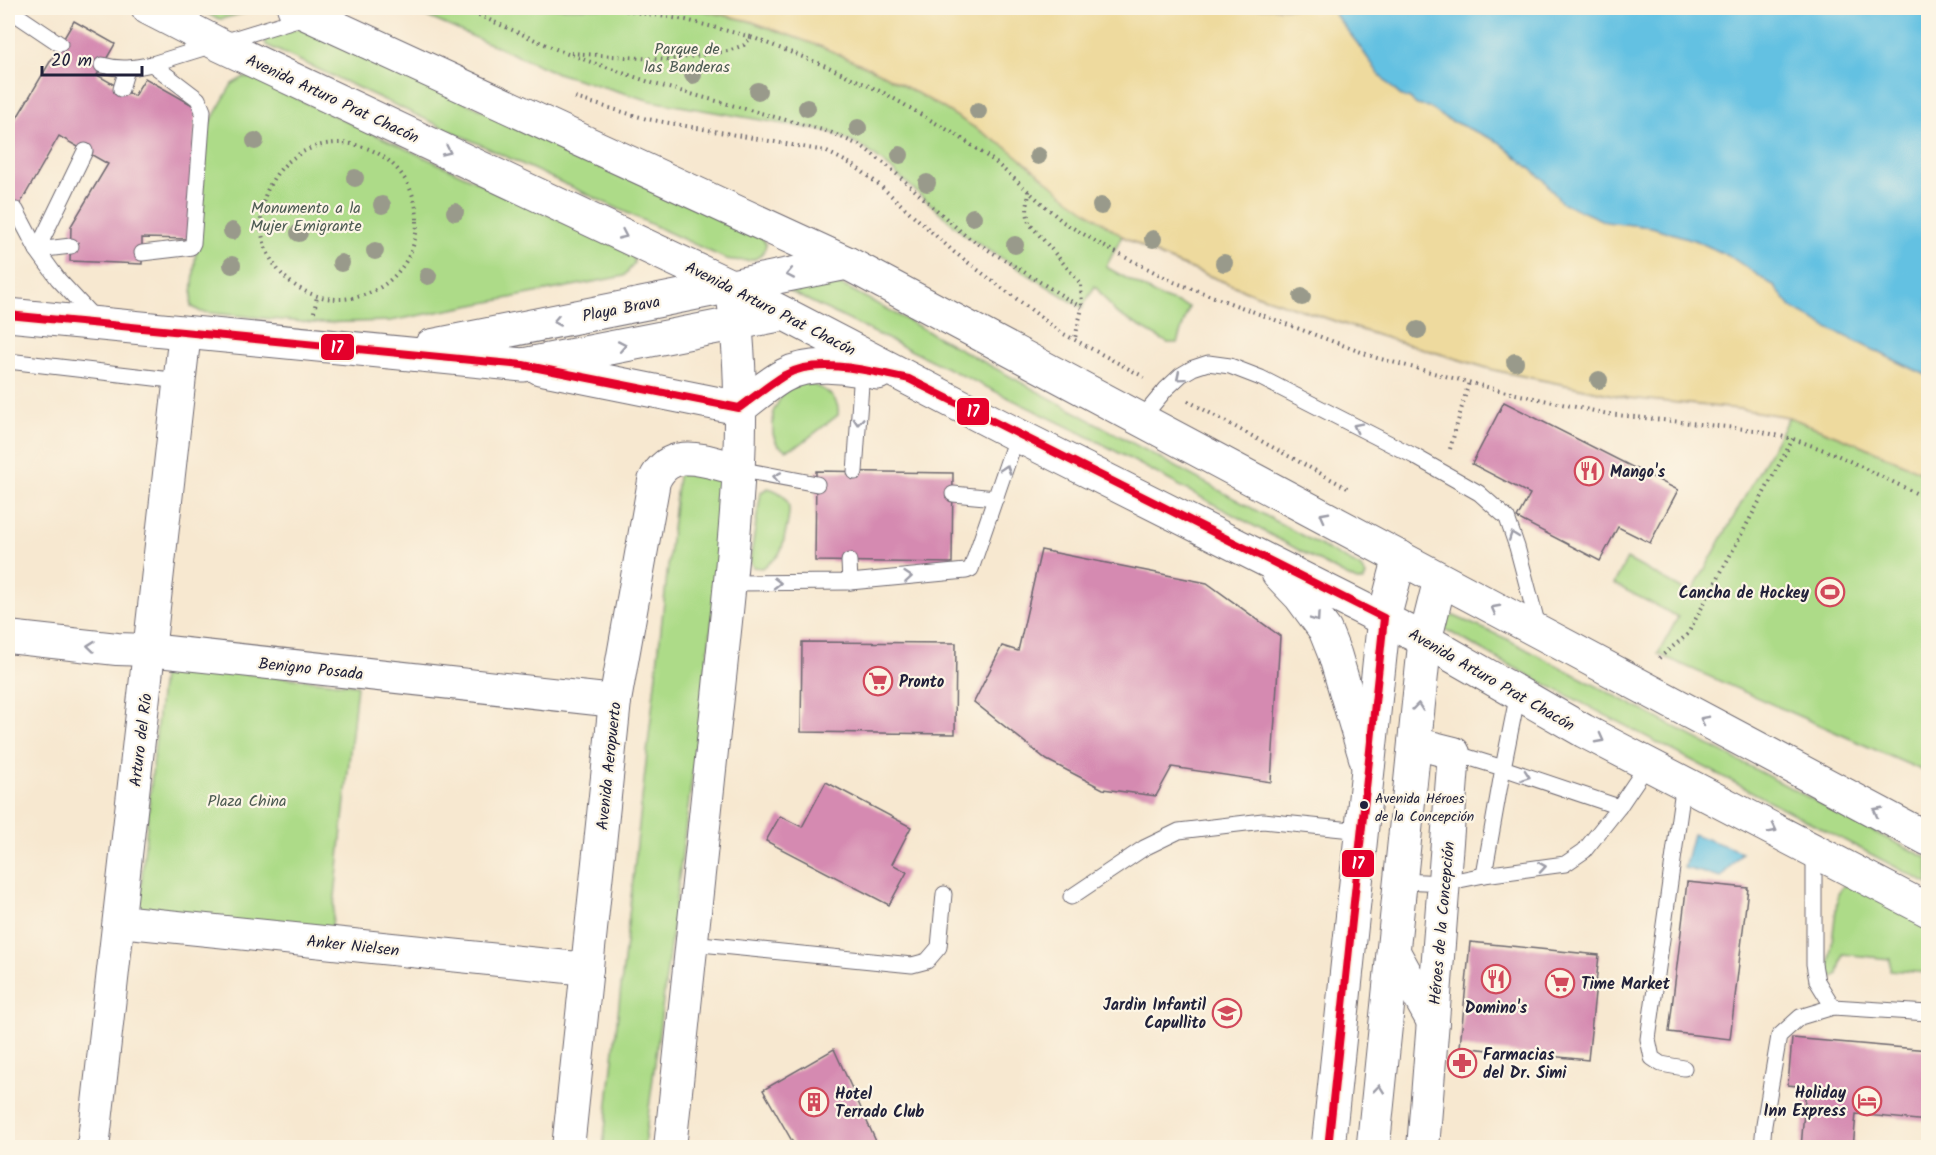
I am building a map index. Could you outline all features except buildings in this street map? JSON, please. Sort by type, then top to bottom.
[{"type":"main road","name":"Avenida Arturo Prat Chacón","points":[[148,8],[218,44],[731,286],[1017,435],[1384,618],[1648,764],[1929,910]]},
{"type":"main road","points":[[302,12],[847,263],[1539,633],[1929,838]]},
{"type":"main road","name":"Playa Brava","points":[[394,353],[847,263]]},
{"type":"main road","name":"Playa Brava","points":[[8,315],[523,365],[784,314]]},
{"type":"main road","points":[[523,365],[739,408],[786,374],[815,367],[843,366],[909,379]]},
{"type":"main road","points":[[1328,1148],[1384,618],[1400,557]]},
{"type":"main road","points":[[1264,559],[1300,596],[1324,630],[1335,655],[1368,766]]},
{"type":"main road","points":[[1373,1148],[1425,640],[1440,580]]},
{"type":"street","points":[[670,1148],[730,583],[738,469],[739,408],[736,323],[731,286]]},
{"type":"street","name":"Arturo del Río","points":[[93,1148],[185,332]]},
{"type":"street","name":"Avenida Aeropuerto","points":[[568,1148],[615,701],[654,481],[659,470],[674,460],[687,457],[738,469]]},
{"type":"street","name":"Benigno Posada","points":[[8,637],[117,649],[149,650],[615,701]]},
{"type":"street","points":[[1414,743],[1454,753]]},
{"type":"street","name":"Héroes de la Concepción","points":[[1423,1148],[1454,753]]},
{"type":"street","name":"Anker Nielsen","points":[[119,921],[587,969]]},
{"type":"street","name":"Héroes de la Concepción","points":[[1394,950],[1433,1022]]},
{"type":"lane","points":[[8,9],[60,44]]},
{"type":"lane","points":[[102,65],[115,69],[128,69],[152,64],[218,44],[302,12]]},
{"type":"lane","points":[[142,253],[191,247],[194,243],[203,111],[198,99],[152,64]]},
{"type":"lane","points":[[122,89],[128,69]]},
{"type":"lane","points":[[37,250],[85,151]]},
{"type":"lane","points":[[16,210],[37,250],[58,279],[100,324]]},
{"type":"lane","points":[[37,250],[70,246]]},
{"type":"lane","points":[[8,361],[180,381]]},
{"type":"lane","points":[[1141,419],[1181,375],[1208,363],[1230,366],[1262,378],[1443,472],[1479,493],[1507,519],[1529,588],[1539,633]]},
{"type":"lane","points":[[855,472],[862,370]]},
{"type":"lane","points":[[730,583],[850,582],[971,569],[1017,435]]},
{"type":"lane","points":[[738,469],[817,484]]},
{"type":"lane","points":[[953,494],[996,498]]},
{"type":"lane","points":[[849,561],[850,582]]},
{"type":"lane","points":[[1484,874],[1518,693]]},
{"type":"lane","points":[[1454,753],[1619,807]]},
{"type":"lane","points":[[1401,881],[1445,883],[1484,874],[1565,864],[1584,851],[1619,807],[1648,764]]},
{"type":"lane","points":[[1684,782],[1648,1039],[1652,1058],[1661,1064],[1684,1068]]},
{"type":"lane","points":[[1071,897],[1144,848],[1179,831],[1263,821],[1362,831]]},
{"type":"lane","points":[[1814,850],[1814,964],[1817,981],[1833,1007]]},
{"type":"lane","points":[[691,943],[912,964],[927,961],[939,947],[944,894]]},
{"type":"lane","points":[[1762,1148],[1779,1036],[1800,1017],[1833,1007],[1929,1013]]},
{"type":"path","points":[[462,8],[565,53],[658,85],[830,132],[863,147],[966,236],[1082,309]]},
{"type":"path","points":[[609,8],[686,20],[751,37],[826,66],[885,93],[967,142],[994,161],[1063,222],[1107,248],[1174,282],[1377,358],[1468,382],[1608,414],[1754,430],[1835,454],[1929,499]]},
{"type":"path","points":[[565,53],[668,60],[728,51],[744,45],[751,37]]},
{"type":"path","points":[[341,143],[366,148],[387,159],[404,176],[414,198],[417,222],[414,246],[402,267],[386,284],[364,295],[341,299],[317,296],[294,286],[275,268],[264,247],[260,221],[264,197],[275,174],[294,157],[316,146],[341,143]]},
{"type":"path","points":[[1029,191],[1027,211],[1029,223],[1081,284],[1082,309],[1075,339]]},
{"type":"path","points":[[1443,472],[1468,382]]},
{"type":"path","points":[[1659,658],[1687,635],[1793,440]]},
{"type":"green space","points":[[197,8],[259,8],[221,19]]},
{"type":"green space","name":"Parque de las Banderas","points":[[407,8],[692,8],[749,21],[797,38],[857,8],[1628,398],[1494,370],[1377,335],[1257,295],[1162,257],[1122,236],[1106,267],[1160,297],[1189,307],[1177,343],[1168,343],[1116,313],[1095,286],[1082,308],[966,236],[863,147],[830,132],[651,101],[557,73]]},
{"type":"green space","points":[[300,28],[761,236],[766,245],[764,251],[755,259],[726,259],[266,45],[267,36]]},
{"type":"green space","name":"Monumento a la Mujer Emigrante","points":[[244,77],[255,79],[634,254],[634,264],[624,276],[390,321],[313,323],[201,312],[191,306],[207,128],[232,84]]},
{"type":"green space","points":[[828,280],[848,288],[1360,567],[1366,575],[1364,581],[1357,581],[1343,574],[1093,439],[791,292],[784,286]]},
{"type":"green space","points":[[798,380],[826,391],[836,401],[838,415],[799,445],[786,450],[777,444],[773,434],[773,412],[785,389]]},
{"type":"green space","points":[[1789,417],[1868,448],[1928,475],[1928,773],[1658,654],[1678,617],[1614,584],[1627,559],[1691,594]]},
{"type":"green space","points":[[682,473],[728,474],[715,600],[644,1147],[603,1148],[678,476]]},
{"type":"green space","points":[[768,488],[782,495],[786,500],[789,519],[779,555],[762,568],[753,567],[750,561],[761,492]]},
{"type":"green space","points":[[1454,616],[1505,638],[1928,858],[1928,884],[1443,628],[1445,617]]},
{"type":"green space","name":"Plaza China","points":[[163,665],[357,685],[331,935],[138,915]]},
{"type":"green space","points":[[1850,884],[1928,921],[1928,973],[1890,970],[1890,959],[1843,954],[1838,974],[1834,977],[1828,974],[1838,893],[1843,886]]},
{"type":"sand","points":[[692,8],[1330,8],[1381,77],[1400,95],[1499,142],[1543,179],[1562,202],[1606,222],[1652,227],[1697,241],[1731,257],[1774,286],[1791,307],[1928,376],[1928,475],[1868,448],[1789,417],[1739,409],[1628,398],[1494,370],[1377,335],[1257,295],[1162,257],[1122,236],[1068,198],[1009,149],[940,106],[879,72],[822,47],[750,21]]},
{"type":"water","points":[[1330,8],[1928,8],[1928,376],[1828,328],[1791,307],[1774,286],[1731,257],[1697,241],[1652,227],[1606,222],[1561,202],[1543,179],[1499,142],[1400,95],[1381,77]]},
{"type":"water","points":[[1693,834],[1742,852],[1721,877],[1684,868]]},
{"type":"transit line","name":"17","points":[[8,315],[523,365],[739,408],[785,375],[798,369],[846,367],[909,379],[1384,618],[1328,1148]]},
{"type":"place","name":"Mango's","points":[[1589,471]]},
{"type":"place","name":"Cancha de Hockey","points":[[1830,592]]},
{"type":"place","name":"Pronto","points":[[878,681]]},
{"type":"place","name":"Avenida Héroes de la Concepción","points":[[1364,805]]},
{"type":"place","name":"Domino's","points":[[1496,979]]},
{"type":"place","name":"Time Market","points":[[1560,983]]},
{"type":"place","name":"Jardin Infantil Capullito","points":[[1227,1013]]},
{"type":"place","name":"Farmacias del Dr. Simi","points":[[1462,1063]]},
{"type":"place","name":"Holiday Inn Express","points":[[1867,1101]]},
{"type":"place","name":"Hotel Terrado Club","points":[[814,1102]]}]
